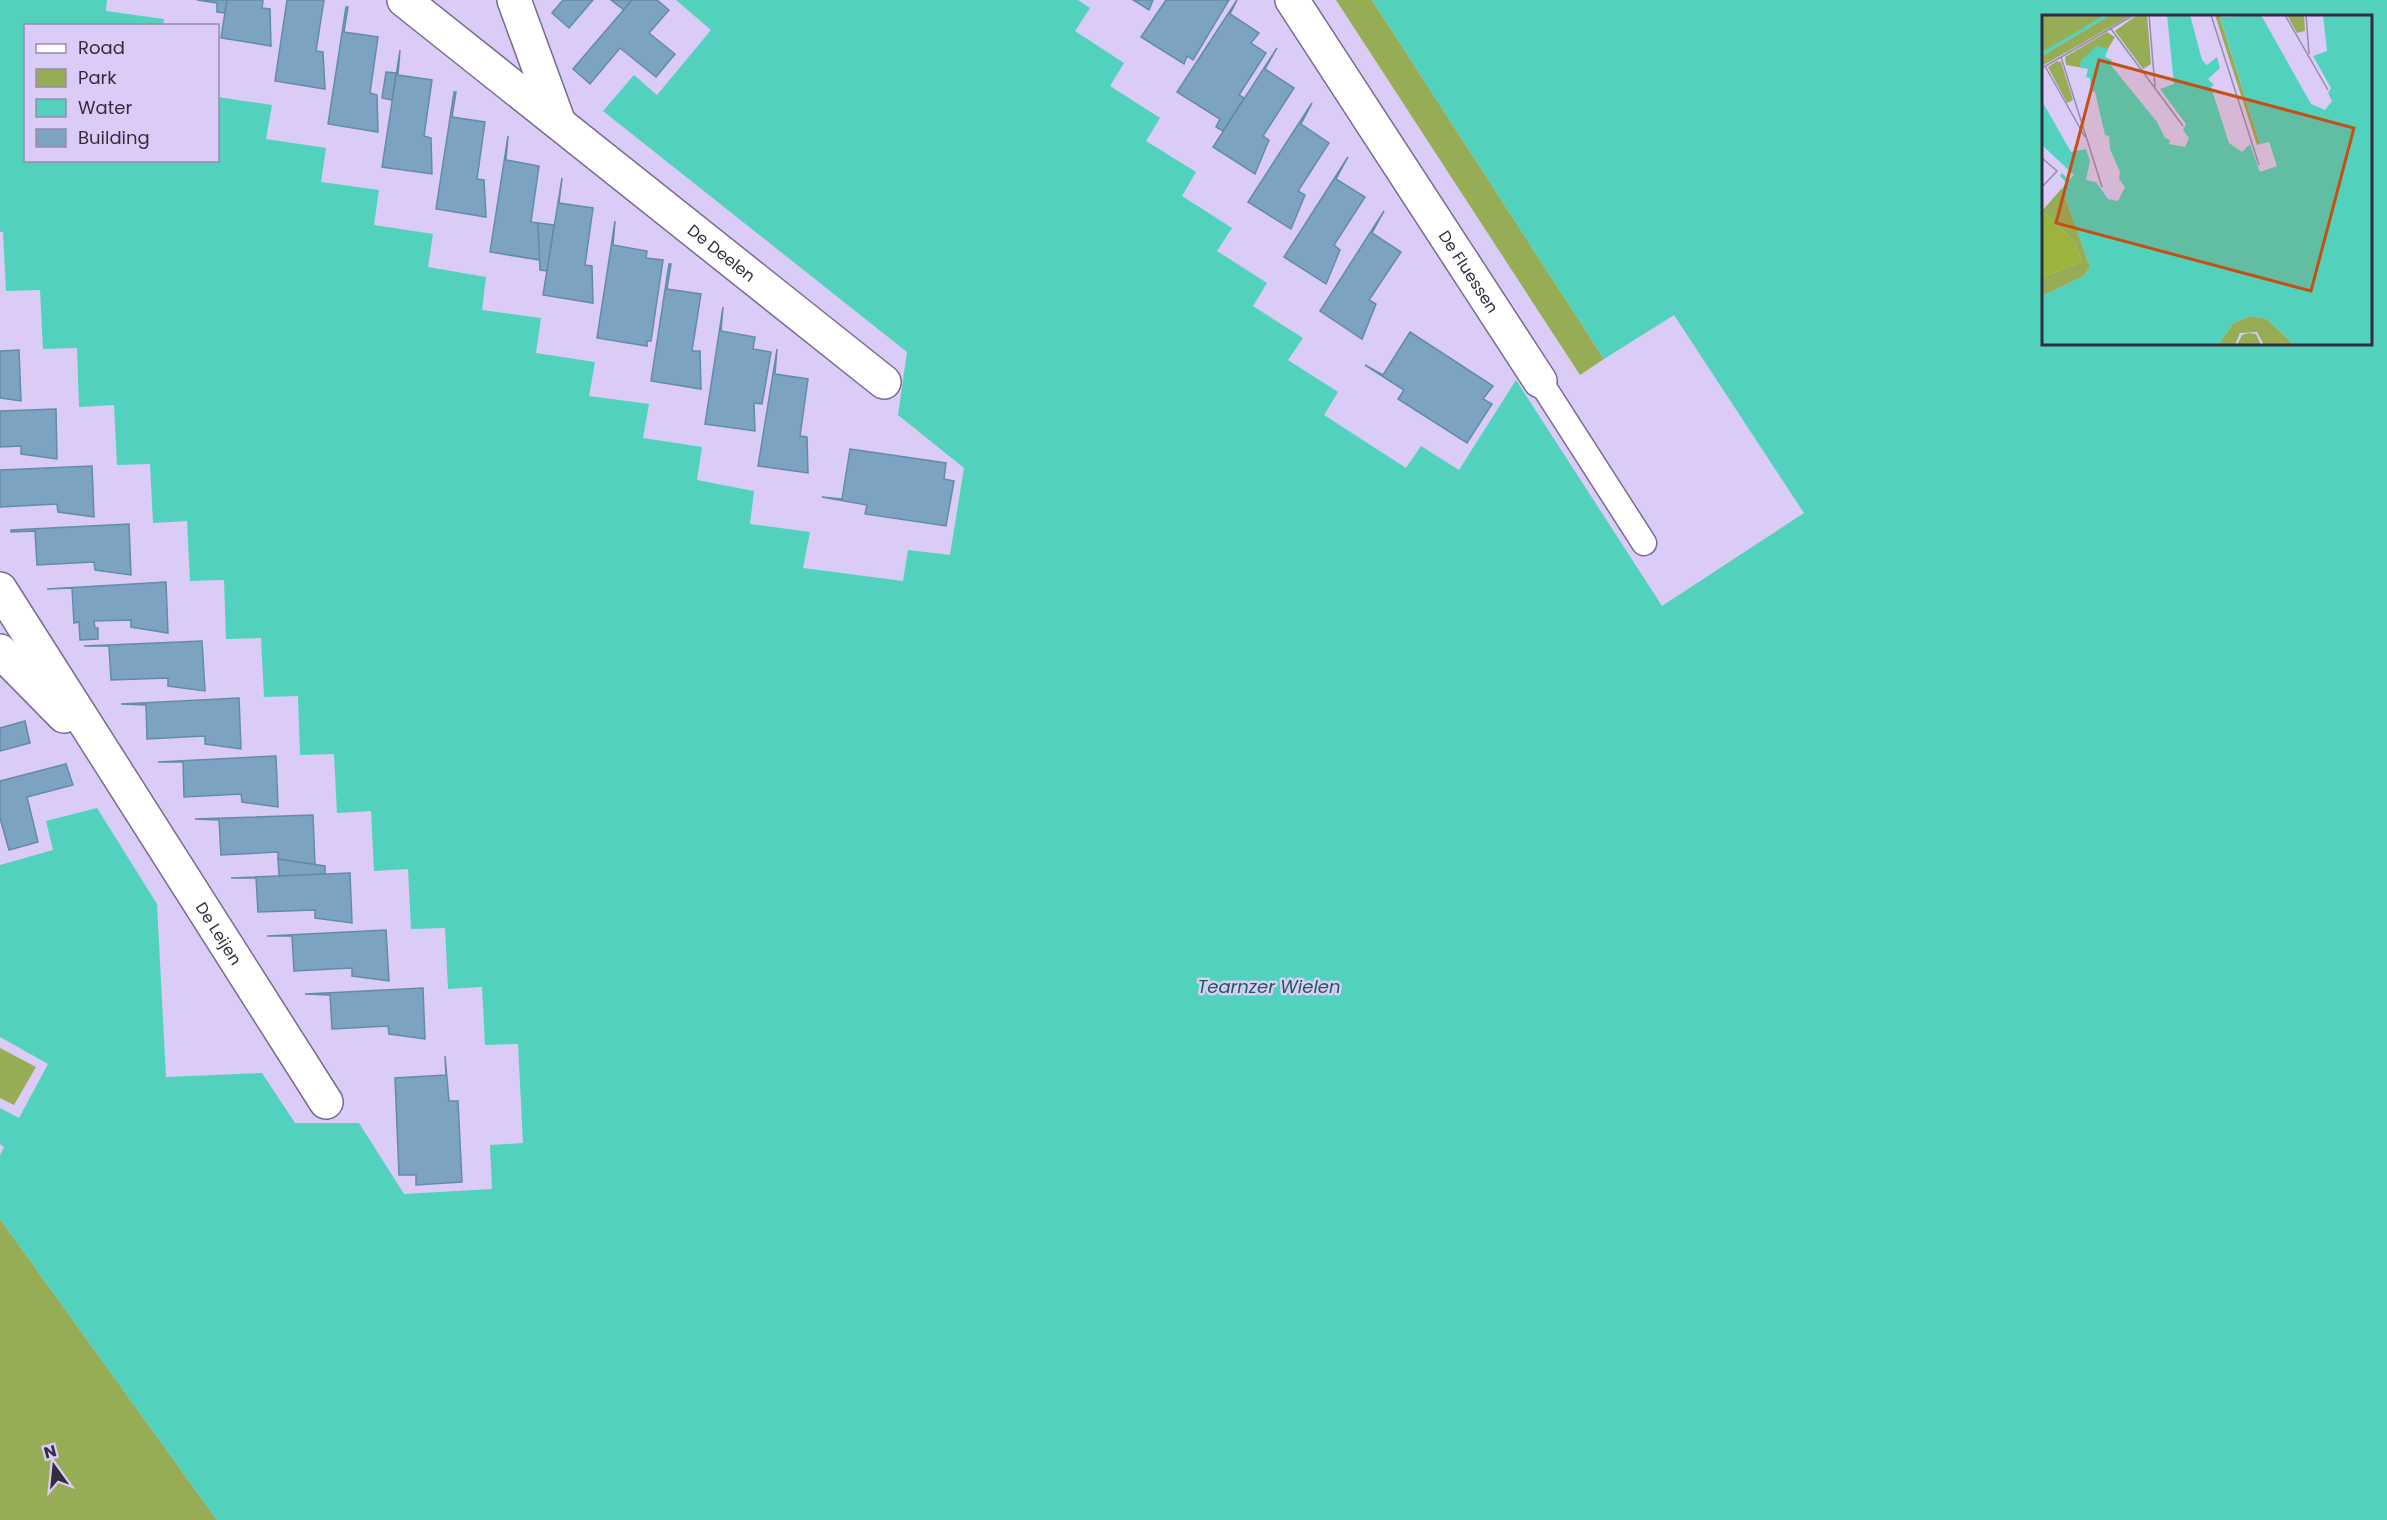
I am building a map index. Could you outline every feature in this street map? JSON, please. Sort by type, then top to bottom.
[{"type":"street","name":"De Deelen","points":[[404,0],[884,382]]},
{"type":"street","points":[[514,0],[559,123]]},
{"type":"street","name":"De Fluessen","points":[[1292,0],[1644,543]]},
{"type":"street","name":"De Leijen","points":[[0,589],[326,1102]]},
{"type":"street","name":"De Leijen","points":[[0,651],[111,764]]},
{"type":"green space","points":[[1336,0],[1372,0],[1604,359],[1580,375]]},
{"type":"green space","points":[[0,1048],[36,1067],[14,1105],[0,1098]]},
{"type":"green space","points":[[0,1219],[217,1520],[0,1520]]},
{"type":"water","name":"Tearnzer Wielen","points":[[0,0],[107,0],[106,11],[164,19],[163,24],[24,24],[24,162],[219,162],[219,97],[272,105],[266,139],[326,148],[321,182],[379,190],[374,225],[433,234],[428,267],[486,277],[482,310],[541,318],[536,353],[595,362],[589,396],[649,404],[643,438],[702,447],[697,480],[754,491],[750,524],[810,532],[803,568],[903,581],[908,550],[950,555],[964,468],[898,415],[907,352],[603,111],[634,75],[657,95],[711,30],[676,0],[1078,0],[1090,8],[1075,31],[1124,63],[1110,86],[1160,118],[1146,141],[1196,172],[1182,196],[1232,228],[1217,251],[1267,283],[1253,306],[1303,338],[1288,360],[1338,392],[1324,415],[1406,468],[1421,446],[1459,470],[1516,380],[1662,606],[1804,513],[1674,315],[1604,359],[1372,0],[2387,0],[2387,1520],[217,1520],[0,1219],[0,1155],[4,1147],[0,1144],[0,1108],[19,1118],[48,1064],[0,1037],[0,865],[53,850],[46,821],[97,808],[157,904],[166,1077],[262,1073],[295,1123],[359,1123],[404,1194],[492,1189],[490,1145],[523,1143],[518,1044],[485,1045],[482,987],[448,989],[445,928],[411,929],[408,869],[374,871],[371,811],[337,813],[334,754],[300,755],[298,696],[264,697],[261,638],[226,639],[224,580],[190,581],[187,521],[153,523],[150,464],[117,465],[114,405],[79,407],[77,348],[43,349],[40,290],[6,291],[3,232],[0,232]]},
{"type":"building","points":[[197,0],[227,0],[225,13],[217,12],[217,3]]},
{"type":"building","points":[[227,0],[263,0],[262,8],[270,9],[271,46],[221,38]]},
{"type":"building","points":[[287,0],[324,0],[316,51],[323,52],[325,89],[275,81]]},
{"type":"building","points":[[563,0],[593,0],[569,28],[552,13]]},
{"type":"building","points":[[611,0],[632,0],[624,10]]},
{"type":"building","points":[[632,0],[657,0],[669,10],[649,33],[675,54],[656,77],[620,48],[590,84],[573,69]]},
{"type":"building","points":[[1133,0],[1153,0],[1149,10]]},
{"type":"building","points":[[1166,0],[1229,0],[1193,60],[1187,56],[1184,64],[1141,37]]},
{"type":"building","points":[[1237,0],[1230,14],[1259,33],[1251,43],[1266,53],[1239,95],[1244,98],[1223,131],[1216,127],[1220,119],[1177,92]]},
{"type":"building","points":[[346,7],[348,7],[344,32],[378,37],[370,93],[377,95],[378,132],[328,124]]},
{"type":"building","points":[[1277,48],[1265,69],[1294,88],[1263,136],[1269,140],[1255,174],[1213,147]]},
{"type":"building","points":[[400,50],[398,75],[432,80],[424,136],[431,138],[432,174],[382,167]]},
{"type":"building","points":[[386,72],[396,73],[392,100],[382,98]]},
{"type":"building","points":[[454,92],[456,92],[452,117],[485,122],[477,179],[484,180],[486,217],[436,209]]},
{"type":"building","points":[[1312,103],[1301,124],[1329,143],[1298,191],[1305,195],[1291,229],[1248,202]]},
{"type":"building","points":[[508,136],[506,160],[539,166],[531,222],[538,223],[540,260],[490,252]]},
{"type":"building","points":[[1348,157],[1336,179],[1365,197],[1334,245],[1340,250],[1326,284],[1284,257]]},
{"type":"building","points":[[562,178],[559,203],[593,208],[585,265],[592,266],[593,303],[543,295]]},
{"type":"building","points":[[1384,211],[1372,233],[1401,252],[1369,300],[1376,304],[1362,339],[1320,311]]},
{"type":"building","points":[[615,221],[613,245],[647,251],[646,258],[663,260],[651,341],[647,341],[647,346],[597,338]]},
{"type":"building","points":[[538,223],[554,225],[547,271],[540,270]]},
{"type":"building","points":[[669,264],[671,264],[667,289],[701,294],[692,351],[700,351],[701,389],[651,381]]},
{"type":"building","points":[[723,307],[721,331],[755,337],[753,349],[771,352],[762,404],[754,403],[755,431],[705,424]]},
{"type":"building","points":[[1410,332],[1493,386],[1483,399],[1492,404],[1467,443],[1398,399],[1404,390],[1365,365],[1383,375]]},
{"type":"building","points":[[777,349],[775,374],[808,379],[800,436],[807,437],[808,473],[758,466]]},
{"type":"building","points":[[19,350],[21,401],[0,398],[0,351]]},
{"type":"building","points":[[56,409],[57,459],[21,454],[21,446],[0,447],[0,411]]},
{"type":"building","points":[[850,449],[946,463],[944,479],[954,481],[946,526],[865,514],[867,505],[822,497],[842,499]]},
{"type":"building","points":[[92,466],[94,517],[58,512],[57,504],[0,507],[0,470]]},
{"type":"building","points":[[129,524],[131,575],[95,570],[94,562],[37,565],[35,531],[11,532],[11,530]]},
{"type":"building","points":[[166,582],[168,633],[131,627],[131,620],[94,621],[95,628],[98,628],[98,639],[80,640],[79,622],[74,623],[72,588],[47,589]]},
{"type":"building","points":[[202,641],[205,691],[168,686],[168,678],[111,680],[109,646],[84,646]]},
{"type":"building","points":[[239,698],[241,749],[205,744],[205,736],[147,739],[146,705],[121,704]]},
{"type":"building","points":[[25,721],[30,743],[0,751],[0,728]]},
{"type":"building","points":[[276,756],[278,807],[242,802],[241,794],[184,797],[183,762],[158,762]]},
{"type":"building","points":[[66,764],[73,785],[27,797],[38,842],[9,850],[0,818],[0,781]]},
{"type":"building","points":[[313,815],[315,865],[278,859],[278,852],[221,855],[219,820],[195,819]]},
{"type":"building","points":[[278,859],[325,866],[325,874],[279,876]]},
{"type":"building","points":[[350,873],[352,923],[315,918],[315,910],[258,912],[256,878],[231,878]]},
{"type":"building","points":[[386,930],[389,981],[352,976],[352,968],[294,971],[292,936],[267,936]]},
{"type":"building","points":[[423,988],[425,1039],[389,1034],[388,1026],[332,1029],[330,995],[305,994]]},
{"type":"building","points":[[445,1056],[449,1101],[458,1101],[462,1182],[416,1185],[416,1175],[399,1175],[395,1078],[446,1075]]}]
